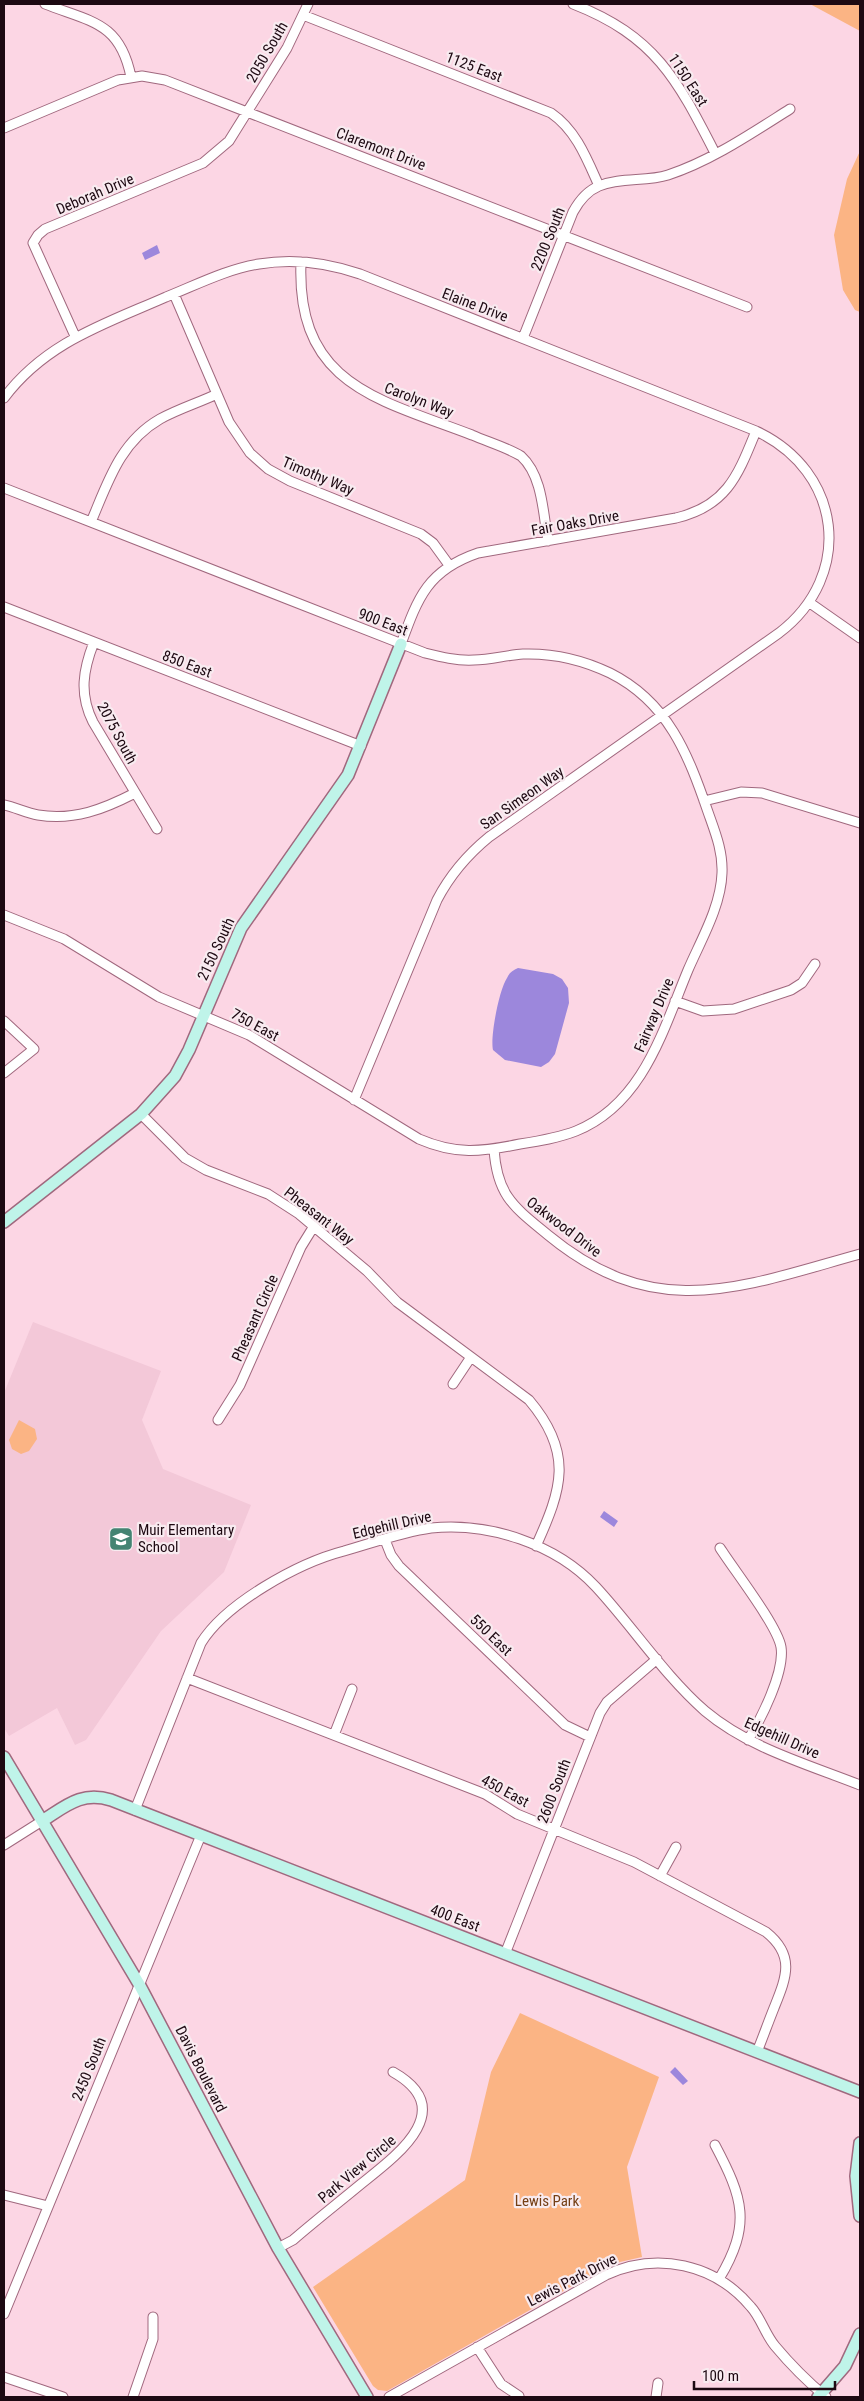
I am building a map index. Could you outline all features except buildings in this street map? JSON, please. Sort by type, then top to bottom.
[{"type":"street","points":[[45,4],[96,24],[111,32],[122,47],[131,77]]},
{"type":"street","name":"2050 South","points":[[248,112],[288,48],[308,4]]},
{"type":"street","name":"1150 East","points":[[573,4],[620,26],[658,57],[675,79],[715,153]]},
{"type":"street","name":"1125 East","points":[[303,15],[551,113],[568,126],[574,134],[599,186]]},
{"type":"street","name":"Claremont Drive","points":[[4,128],[131,77],[142,76],[165,80],[747,308]]},
{"type":"street","points":[[599,186],[666,176],[715,153],[790,109]]},
{"type":"street","name":"Deborah Drive","points":[[75,336],[33,243],[35,238],[45,229],[203,163],[229,141],[248,112]]},
{"type":"street","name":"2200 South","points":[[523,338],[577,204],[599,186]]},
{"type":"street","name":"Elaine Drive","points":[[4,398],[32,366],[75,336],[221,274],[247,266],[274,262],[301,262],[346,269],[772,438],[797,458],[815,482],[826,511],[829,536],[828,560],[824,575],[810,603]]},
{"type":"street","name":"Carolyn Way","points":[[301,262],[300,282],[310,330],[324,357],[333,368],[366,394],[521,456],[534,474],[548,542]]},
{"type":"street","name":"Timothy Way","points":[[174,294],[217,394],[242,443],[268,469],[290,481],[421,534],[433,543],[449,565]]},
{"type":"street","points":[[91,522],[117,461],[136,437],[161,419],[217,394]]},
{"type":"street","name":"Fair Oaks Drive","points":[[401,644],[420,595],[438,573],[449,565],[478,553],[676,518],[702,510],[725,492],[733,482],[756,431]]},
{"type":"street","name":"900 East","points":[[4,488],[425,653],[464,660],[525,654],[548,655],[574,659],[597,668],[621,679],[642,695],[662,716],[684,747],[704,801]]},
{"type":"street","points":[[810,603],[860,638]]},
{"type":"street","name":"San Simeon Way","points":[[354,1100],[437,900],[456,869],[489,837],[784,630],[810,603]]},
{"type":"street","name":"850 East","points":[[4,607],[361,746]]},
{"type":"street","name":"2075 South","points":[[94,642],[85,667],[85,699],[93,722],[157,829]]},
{"type":"street","name":"2150 South","points":[[4,1222],[142,1114],[175,1076],[189,1050],[241,928],[342,787],[361,746],[401,644]]},
{"type":"street","points":[[704,801],[741,792],[762,793],[860,822]]},
{"type":"street","points":[[4,805],[34,814],[66,817],[94,812],[135,794]]},
{"type":"street","name":"Fairway Drive","points":[[494,1149],[570,1133],[588,1125],[610,1111],[628,1093],[644,1072],[717,901],[722,881],[720,852],[704,801]]},
{"type":"street","name":"750 East","points":[[4,915],[64,938],[159,997],[250,1035],[419,1139],[459,1151],[494,1149]]},
{"type":"street","points":[[675,1001],[703,1011],[734,1009],[791,990],[802,983],[815,964]]},
{"type":"street","points":[[4,1021],[34,1049],[4,1073]]},
{"type":"street","name":"Pheasant Way","points":[[142,1114],[185,1158],[198,1166],[268,1194],[288,1206],[367,1271],[397,1302],[529,1400],[540,1414],[553,1437],[558,1454],[559,1482],[552,1510],[536,1546]]},
{"type":"street","name":"Oakwood Drive","points":[[494,1149],[499,1182],[508,1198],[522,1214],[584,1262],[628,1281],[681,1290],[722,1289],[743,1286],[860,1254]]},
{"type":"street","name":"Pheasant Circle","points":[[218,1420],[240,1385],[301,1247],[314,1226]]},
{"type":"street","points":[[453,1384],[471,1357]]},
{"type":"street","name":"Edgehill Drive","points":[[135,1810],[187,1678],[208,1632],[233,1607],[313,1561],[431,1528],[458,1528],[503,1534],[558,1556],[584,1575],[683,1689],[705,1710],[748,1740],[860,1785]]},
{"type":"street","name":"550 East","points":[[385,1540],[398,1566],[565,1725],[590,1737]]},
{"type":"street","points":[[720,1548],[777,1635],[781,1648],[780,1668],[759,1722],[748,1740]]},
{"type":"street","name":"2600 South","points":[[505,1954],[600,1713],[607,1702],[658,1659]]},
{"type":"street","name":"450 East","points":[[187,1678],[478,1791],[516,1814],[621,1856],[766,1932],[780,1946],[786,1963],[786,1976],[757,2052]]},
{"type":"street","points":[[334,1735],[352,1689]]},
{"type":"street","name":"Davis Boulevard","points":[[4,1757],[139,1984],[278,2248],[367,2397]]},
{"type":"street","name":"400 East","points":[[42,1821],[78,1799],[90,1796],[111,1800],[860,2092]]},
{"type":"street","points":[[4,1844],[42,1821]]},
{"type":"street","name":"2450 South","points":[[4,2314],[200,1835]]},
{"type":"street","points":[[660,1876],[676,1847]]},
{"type":"street","name":"Park View Circle","points":[[278,2248],[293,2240],[396,2156],[412,2140],[420,2124],[421,2106],[411,2084],[393,2072]]},
{"type":"street","points":[[860,2144],[856,2176],[860,2216]]},
{"type":"street","points":[[715,2145],[735,2186],[741,2215],[736,2246],[720,2279]]},
{"type":"street","points":[[4,2195],[48,2206]]},
{"type":"street","name":"Lewis Park Drive","points":[[389,2397],[606,2275],[621,2268],[654,2263],[694,2268],[720,2279],[734,2289],[753,2309],[776,2347],[822,2396]]},
{"type":"street","points":[[133,2397],[153,2339],[153,2317]]},
{"type":"street","points":[[822,2396],[845,2366],[860,2334]]},
{"type":"street","points":[[477,2347],[501,2384],[519,2396]]},
{"type":"street","points":[[4,2376],[63,2397]]},
{"type":"street","points":[[656,2397],[658,2383]]},
{"type":"shaded area","points":[[157,245],[160,253],[145,260],[142,253]]},
{"type":"shaded area","points":[[518,968],[553,974],[562,979],[568,988],[569,1003],[555,1054],[549,1062],[541,1067],[505,1060],[493,1050],[494,1025],[501,992],[509,975]]},
{"type":"shaded area","name":"Muir Elementary School","points":[[33,1322],[161,1371],[142,1420],[163,1469],[251,1505],[224,1572],[161,1631],[86,1740],[75,1745],[57,1708],[9,1736],[4,1728],[4,1393]]},
{"type":"shaded area","points":[[604,1511],[618,1521],[614,1527],[600,1517]]},
{"type":"shaded area","points":[[675,2067],[688,2081],[683,2085],[670,2072]]},
{"type":"green space","points":[[810,4],[860,4],[860,31]]},
{"type":"green space","points":[[860,151],[860,312],[855,310],[843,290],[834,235],[847,179]]},
{"type":"green space","points":[[19,1420],[35,1429],[37,1439],[29,1451],[21,1454],[12,1449],[9,1440]]},
{"type":"green space","name":"Lewis Park","points":[[520,2013],[659,2077],[627,2167],[642,2257],[620,2262],[597,2272],[387,2391],[378,2390],[373,2386],[313,2287],[465,2180],[491,2072]]},
{"type":"place","name":"Muir Elementary School","points":[[121,1539]]}]
